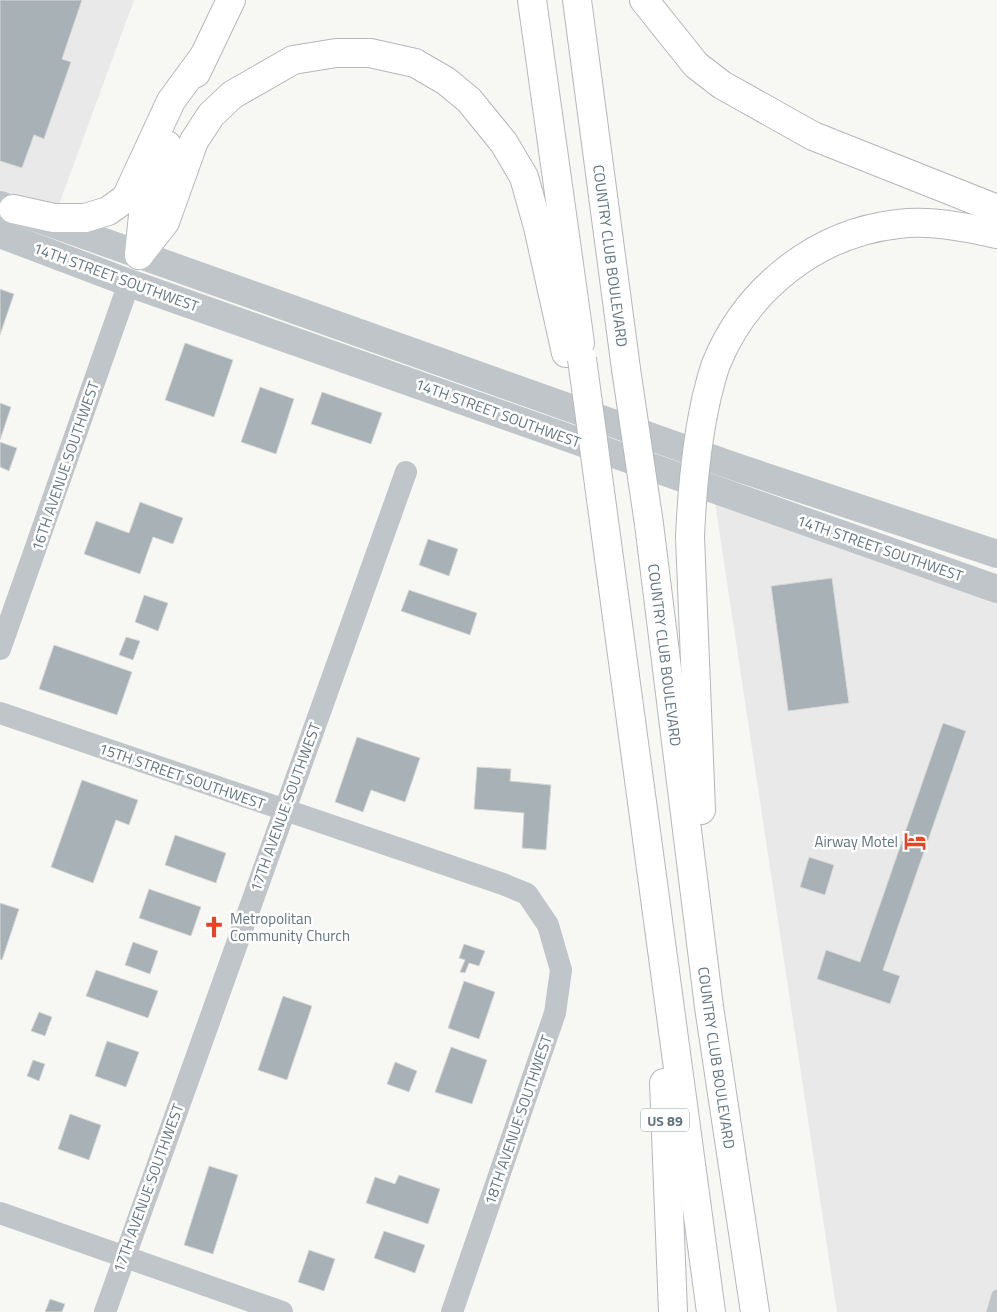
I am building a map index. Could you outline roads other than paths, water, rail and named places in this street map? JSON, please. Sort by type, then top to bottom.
[{"type":"highway","points":[[138,255],[143,215],[182,101],[231,0]]},
{"type":"highway","points":[[532,0],[574,356],[601,499],[711,1312]]},
{"type":"highway","name":"COUNTRY CLUB BOULEVARD","points":[[577,0],[626,369],[649,524],[709,1007],[755,1312]]},
{"type":"highway","points":[[644,0],[696,65],[730,90],[813,136],[997,209]]},
{"type":"highway","points":[[138,255],[165,222],[194,141],[211,115],[232,95],[293,60],[336,53],[370,53],[415,63],[446,81],[469,100],[504,143],[526,186],[574,356]]},
{"type":"highway","points":[[6,207],[54,218],[85,218],[108,211],[126,198],[171,102],[204,56]]},
{"type":"highway","points":[[709,1007],[690,537],[692,489],[699,435],[716,364],[751,304],[774,280],[796,262],[820,248],[847,236],[900,224],[965,227],[997,234]]},
{"type":"highway","name":"US 89","points":[[658,929],[674,1312]]},
{"type":"street","name":"14TH STREET SOUTHWEST","points":[[6,207],[724,463],[997,554]]},
{"type":"street","name":"14TH STREET SOUTHWEST","points":[[0,234],[129,283],[997,589]]},
{"type":"street","points":[[129,283],[138,255]]},
{"type":"street","name":"16TH AVENUE SOUTHWEST","points":[[0,650],[129,283]]},
{"type":"street","name":"17TH AVENUE SOUTHWEST","points":[[104,1312],[406,472]]},
{"type":"street","name":"15TH STREET SOUTHWEST","points":[[0,713],[503,884],[527,894],[548,925]]},
{"type":"street","name":"18TH AVENUE SOUTHWEST","points":[[452,1312],[555,1013],[561,970],[548,925]]},
{"type":"street","points":[[0,1213],[282,1312]]},
{"type":"lane","points":[[992,1312],[997,1295]]},
{"type":"place","name":"Airway Motel","points":[[915,841]]},
{"type":"place","name":"Metropolitan Community Church","points":[[214,927]]}]
